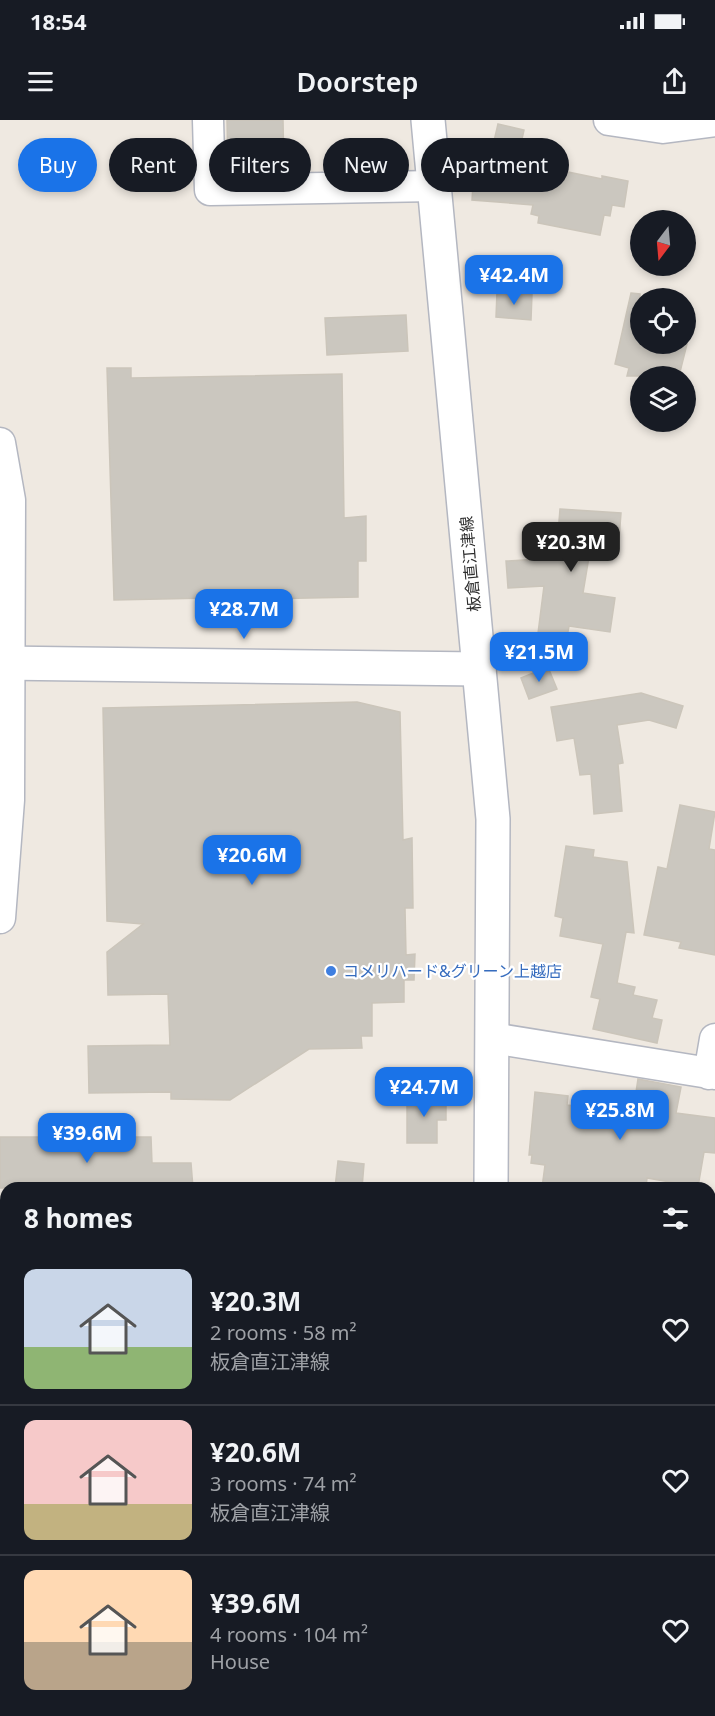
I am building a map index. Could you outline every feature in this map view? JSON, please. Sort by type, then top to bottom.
[{"type":"main road","name":"板倉直江津線","points":[[429,120],[431,138]]},
{"type":"main road","name":"板倉直江津線","points":[[436,192],[493,819],[491,1182]]},
{"type":"main road","points":[[4,663],[479,669]]},
{"type":"street","points":[[208,120],[210,189],[421,186]]},
{"type":"street","points":[[609,120],[663,128],[715,122]]},
{"type":"street","points":[[0,443],[10,500],[4,663],[9,800],[0,918]]},
{"type":"street","points":[[492,1038],[712,1074],[715,1039]]},
{"type":"building","points":[[227,120],[283,120],[283,138],[227,138]]},
{"type":"building","points":[[498,124],[524,130],[522,138],[495,138]]},
{"type":"building","points":[[569,172],[602,179],[602,176],[628,181],[624,207],[612,205],[610,216],[604,215],[600,235],[538,223],[539,216],[531,214],[533,205],[472,200],[473,192],[569,192]]},
{"type":"building","points":[[497,292],[532,294],[531,320],[496,317]]},
{"type":"building","points":[[630,297],[630,354],[684,354],[682,366],[630,366],[630,376],[627,376],[629,368],[615,364]]},
{"type":"building","points":[[406,315],[408,351],[327,355],[325,318]]},
{"type":"building","points":[[107,368],[131,368],[131,378],[342,374],[344,518],[366,516],[366,561],[358,561],[358,597],[260,599],[256,613],[241,623],[229,622],[221,616],[209,598],[114,600]]},
{"type":"building","points":[[560,509],[621,513],[618,553],[590,551],[583,593],[615,598],[610,632],[569,626],[567,637],[538,633],[544,586],[508,588],[506,561],[556,558]]},
{"type":"building","points":[[548,667],[557,689],[529,699],[521,678]]},
{"type":"building","points":[[641,693],[683,706],[676,728],[649,720],[617,725],[623,763],[618,764],[622,811],[594,814],[591,774],[580,775],[574,738],[557,741],[551,707]]},
{"type":"building","points":[[357,702],[400,712],[403,840],[412,838],[413,908],[405,908],[406,955],[415,954],[414,980],[404,980],[404,1002],[372,1003],[372,1036],[361,1036],[362,1048],[309,1049],[230,1100],[171,1099],[171,1092],[89,1093],[88,1046],[170,1045],[168,994],[108,995],[107,952],[143,924],[107,921],[103,708]]},
{"type":"building","points":[[680,805],[715,812],[709,849],[715,850],[715,955],[679,948],[681,942],[644,935],[658,867],[667,869]]},
{"type":"building","points":[[566,846],[594,850],[593,857],[627,862],[634,933],[626,932],[617,983],[635,987],[633,995],[657,1000],[652,1018],[662,1020],[657,1043],[593,1029],[600,999],[591,997],[603,944],[560,936],[563,918],[555,916]]},
{"type":"building","points":[[638,1079],[681,1087],[676,1113],[715,1118],[715,1153],[704,1152],[699,1182],[670,1182],[647,1178],[647,1182],[543,1182],[545,1165],[531,1163],[532,1155],[529,1155],[535,1092],[568,1096],[567,1105],[633,1112]]},
{"type":"building","points":[[407,1096],[446,1097],[446,1120],[437,1120],[437,1143],[407,1143]]},
{"type":"building","points":[[0,1137],[151,1137],[152,1163],[191,1163],[193,1182],[0,1182]]},
{"type":"building","points":[[338,1161],[364,1164],[362,1182],[336,1182]]},
{"type":"place","name":"コメリハード&グリーン上越店","points":[[331,971]]}]
